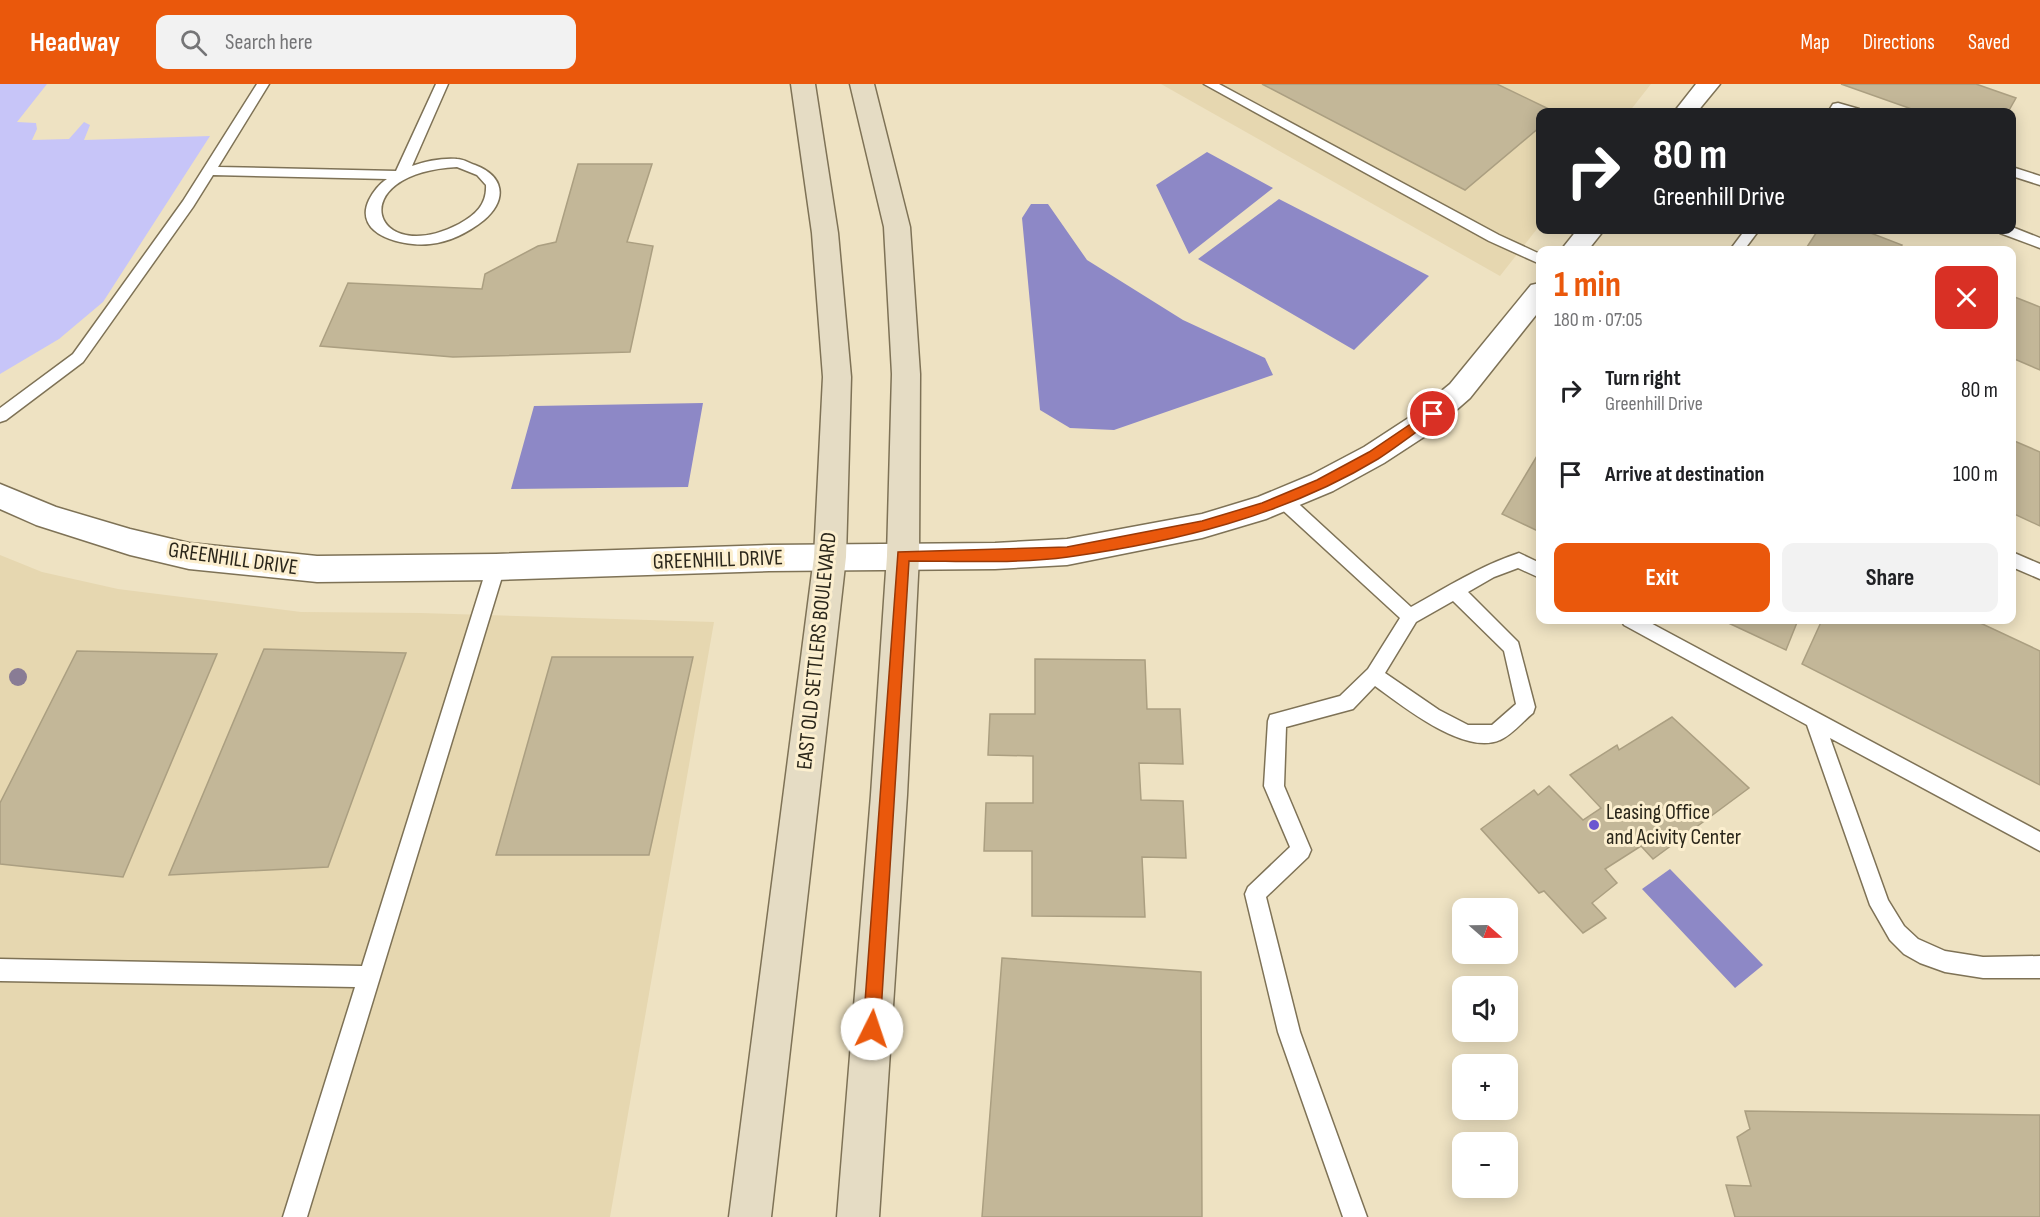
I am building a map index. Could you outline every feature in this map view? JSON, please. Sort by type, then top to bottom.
[{"type":"main road","name":"EAST OLD SETTLERS BOULEVARD","points":[[750,1217],[830,556],[837,377],[825,233],[803,84]]},
{"type":"main road","points":[[858,1217],[889,795],[903,556],[906,374],[897,227],[862,84]]},
{"type":"street","points":[[1688,108],[1708,84]]},
{"type":"street","points":[[1577,246],[1588,234]]},
{"type":"street","name":"GREENHILL DRIVE","points":[[0,496],[47,516],[130,542],[189,556],[316,569],[496,567],[830,556],[995,556],[1067,552],[1202,526],[1266,507],[1322,483],[1374,455],[1420,425],[1460,392],[1536,297]]},
{"type":"lane","points":[[0,416],[78,358],[188,204],[263,84]]},
{"type":"lane","points":[[208,171],[401,175],[438,164],[475,167],[487,175],[493,185],[493,198],[487,211],[474,223],[457,232],[427,240],[398,238],[383,232],[374,222],[372,210],[376,198],[386,186],[401,175],[442,84]]},
{"type":"lane","points":[[1210,84],[1494,238],[1536,257]]},
{"type":"lane","points":[[2016,172],[2040,181]]},
{"type":"lane","points":[[2016,234],[2040,243]]},
{"type":"lane","points":[[1283,500],[1410,617]]},
{"type":"lane","points":[[1355,1217],[1289,1032],[1255,894],[1301,850],[1274,786],[1277,721],[1346,703],[1374,675],[1410,617],[1488,572],[1519,560],[1536,569]]},
{"type":"lane","points":[[2016,561],[2040,572]]},
{"type":"lane","points":[[295,1217],[496,567]]},
{"type":"lane","points":[[1374,675],[1432,716],[1466,733],[1496,733],[1526,707],[1512,647],[1455,591]]},
{"type":"lane","points":[[1637,624],[2040,842]]},
{"type":"lane","points":[[1814,719],[1880,905],[1896,932],[1911,947],[1936,961],[1982,968],[2040,967]]},
{"type":"lane","points":[[0,970],[369,977]]},
{"type":"shaded area","points":[[0,84],[47,84],[17,122],[36,123],[37,129],[32,140],[69,139],[84,122],[90,125],[84,140],[210,136],[103,302],[59,339],[0,374]]},
{"type":"shaded area","points":[[1161,84],[1651,84],[1632,108],[1536,108],[1536,230],[1500,276]]},
{"type":"shaded area","points":[[1207,152],[1273,188],[1189,254],[1156,185]]},
{"type":"shaded area","points":[[1279,199],[1429,276],[1354,350],[1198,259]]},
{"type":"shaded area","points":[[1031,204],[1048,204],[1087,260],[1183,320],[1265,358],[1273,375],[1114,430],[1070,428],[1040,410],[1022,218]]},
{"type":"shaded area","points":[[703,403],[688,487],[511,489],[534,406]]},
{"type":"shaded area","points":[[0,555],[42,572],[118,589],[301,612],[421,613],[714,622],[610,1217],[0,1217]]},
{"type":"shaded area","points":[[1670,869],[1763,965],[1735,988],[1642,889]]},
{"type":"building","points":[[1262,84],[1497,84],[1547,108],[1536,108],[1536,130],[1465,190]]},
{"type":"building","points":[[1841,84],[1976,84],[2016,98],[2010,108],[1909,108]]},
{"type":"building","points":[[578,164],[652,164],[627,242],[653,246],[630,352],[453,357],[320,346],[348,283],[482,289],[485,274],[538,246],[556,242]]},
{"type":"building","points":[[1815,234],[1873,234],[1902,245],[1901,246],[1808,246]]},
{"type":"building","points":[[2016,298],[2040,307],[2040,370],[2016,360]]},
{"type":"building","points":[[2016,442],[2040,452],[2040,526],[2016,515]]},
{"type":"building","points":[[1536,458],[1536,530],[1502,514]]},
{"type":"building","points":[[1731,624],[1796,624],[1786,650]]},
{"type":"building","points":[[1820,624],[1983,624],[2040,651],[2040,785],[1802,664]]},
{"type":"building","points":[[264,649],[406,653],[328,867],[169,875]]},
{"type":"building","points":[[77,651],[217,654],[123,877],[0,864],[0,803]]},
{"type":"building","points":[[552,657],[693,657],[649,855],[496,855]]},
{"type":"building","points":[[1035,659],[1145,660],[1147,709],[1180,709],[1183,764],[1139,763],[1141,800],[1183,801],[1186,858],[1142,857],[1145,917],[1032,916],[1032,851],[984,851],[986,803],[1033,803],[1033,756],[988,755],[990,714],[1035,714]]},
{"type":"building","name":"Leasing Office and Acivity Center","points":[[1672,717],[1749,788],[1653,859],[1641,846],[1605,869],[1617,883],[1592,903],[1606,918],[1583,933],[1544,891],[1539,893],[1481,829],[1534,790],[1538,795],[1549,786],[1583,820],[1601,808],[1570,775],[1617,745],[1619,750]]},
{"type":"building","points":[[1002,958],[1201,972],[1202,1217],[982,1217]]},
{"type":"building","points":[[1745,1111],[2040,1115],[2040,1217],[1735,1217],[1726,1185],[1751,1186],[1737,1137],[1750,1129]]},
{"type":"place","name":"Leasing Office and Acivity Center","points":[[1594,825]]},
{"type":"route","points":[[872,1029],[903,556],[995,556],[1067,552],[1202,526],[1266,507],[1322,483],[1374,455],[1433,414]]}]
